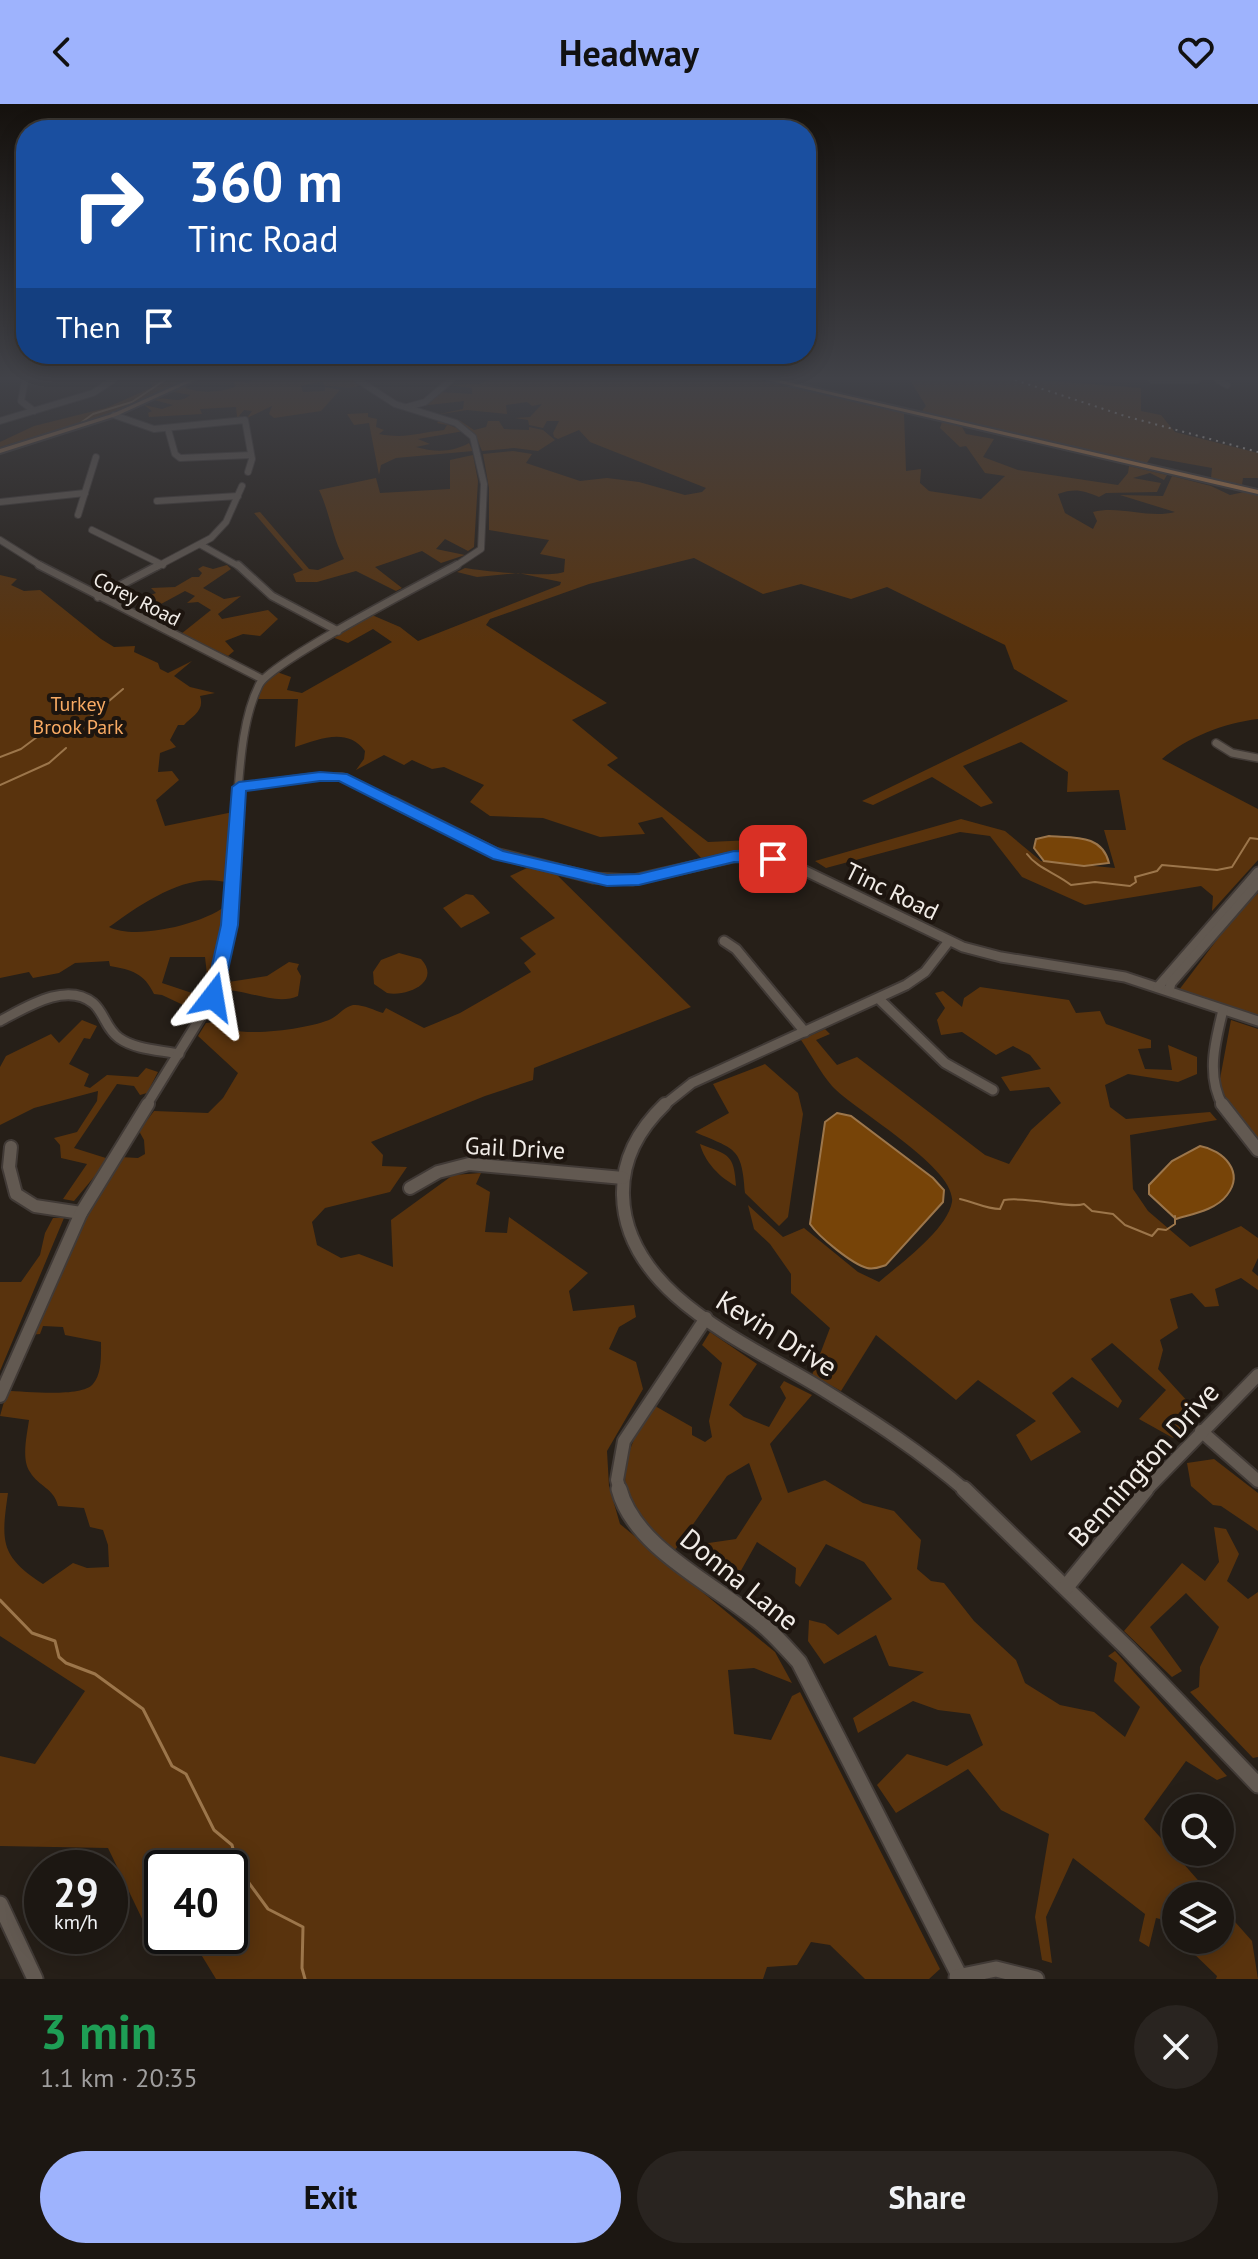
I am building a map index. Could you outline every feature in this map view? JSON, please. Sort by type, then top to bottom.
[{"type":"highway","points":[[1151,468],[1258,492]]},
{"type":"street","points":[[78,515],[93,468]]},
{"type":"street","points":[[248,472],[249,468]]},
{"type":"street","points":[[0,1396],[81,1213],[212,1001],[225,950],[244,731],[262,679],[338,631],[468,559],[482,546],[484,484],[481,468]]},
{"type":"street","points":[[98,597],[201,545],[223,526],[242,486]]},
{"type":"street","points":[[0,502],[85,493]]},
{"type":"street","points":[[157,501],[238,496]]},
{"type":"street","points":[[92,530],[163,565]]},
{"type":"street","name":"Corey Road","points":[[0,540],[29,560],[98,597],[262,679]]},
{"type":"street","points":[[201,545],[232,560],[272,596],[338,631]]},
{"type":"street","points":[[1216,743],[1236,754],[1258,758]]},
{"type":"street","name":"Tinc Road","points":[[239,787],[320,776],[342,777],[499,855],[607,880],[639,879],[734,856],[773,859],[797,867],[949,941],[993,955],[1115,975],[1258,1021]]},
{"type":"street","points":[[1158,987],[1258,872]]},
{"type":"street","points":[[1169,991],[1171,983],[1258,883]]},
{"type":"street","points":[[724,941],[736,949],[805,1032]]},
{"type":"street","name":"Kevin Drive","points":[[949,941],[925,972],[879,999],[692,1083],[665,1101],[636,1137],[623,1178],[626,1218],[643,1259],[661,1282],[706,1318],[940,1468],[1172,1692],[1258,1785]]},
{"type":"street","points":[[0,1021],[52,998],[81,997],[93,1003],[108,1028],[120,1040],[179,1054]]},
{"type":"street","points":[[879,999],[931,1053],[993,1090]]},
{"type":"street","points":[[1223,1010],[1212,1063],[1213,1086],[1228,1117],[1258,1150]]},
{"type":"street","points":[[11,1147],[3,1174],[5,1187],[12,1197],[34,1207],[81,1213]]},
{"type":"street","name":"Gail Drive","points":[[410,1188],[438,1172],[469,1164],[623,1178]]},
{"type":"street","name":"Donna Lane","points":[[706,1318],[624,1441],[617,1480],[624,1507],[648,1538],[764,1626],[799,1662],[828,1714],[957,1977]]},
{"type":"street","name":"Bennington Drive","points":[[1066,1587],[1121,1517],[1258,1375]]},
{"type":"street","points":[[1201,1431],[1258,1481]]},
{"type":"street","points":[[0,1904],[35,1979]]},
{"type":"street","points":[[957,1977],[996,1969],[1036,1979]]},
{"type":"green space","points":[[450,468],[475,468],[478,481],[474,547],[468,551],[445,539],[436,549],[465,555],[441,563],[422,551],[375,567],[402,588],[396,591],[356,571],[317,582],[296,582],[293,574],[303,570],[254,513],[260,512],[309,569],[318,570],[344,559],[319,490],[376,478],[380,493],[450,489]]},
{"type":"green space","points":[[485,468],[540,468],[580,481],[607,478],[639,482],[685,495],[702,492],[706,488],[654,468],[906,468],[906,471],[921,469],[920,483],[929,491],[981,499],[1005,476],[985,473],[981,468],[1011,468],[1118,485],[1129,468],[1167,475],[1164,480],[1150,473],[1133,478],[1161,483],[1157,492],[1106,493],[1099,497],[1078,491],[1058,494],[1065,513],[1093,529],[1097,521],[1093,512],[1175,512],[1120,495],[1163,496],[1172,476],[1211,486],[1230,495],[1244,492],[1258,495],[1258,719],[1207,732],[1162,759],[1258,809],[1258,860],[1212,911],[1213,896],[1201,886],[1085,905],[1022,877],[990,836],[960,832],[826,868],[815,861],[961,819],[1005,831],[1041,861],[1115,868],[1104,830],[1126,830],[1119,790],[1067,792],[1068,772],[1021,742],[963,766],[993,803],[981,807],[932,777],[873,805],[862,801],[1068,701],[1014,669],[1005,645],[887,587],[851,599],[801,584],[763,594],[694,558],[589,584],[490,619],[486,625],[607,703],[572,720],[618,758],[607,765],[708,842],[753,840],[750,848],[701,858],[662,817],[638,823],[645,834],[600,837],[543,818],[490,816],[470,802],[484,785],[444,767],[432,769],[412,760],[404,765],[384,755],[356,770],[364,759],[365,751],[350,739],[323,738],[295,747],[298,699],[258,699],[263,684],[277,672],[291,677],[287,690],[302,693],[392,642],[373,629],[348,643],[332,637],[372,615],[400,627],[418,641],[560,585],[561,582],[521,574],[564,572],[565,559],[540,554],[549,540],[489,530],[489,488]]},
{"type":"green space","points":[[1209,468],[1258,468],[1258,478],[1243,478],[1242,485],[1211,478],[1212,468]]},
{"type":"green space","points":[[227,565],[231,569],[203,588],[224,599],[241,596],[218,614],[222,619],[268,610],[278,619],[260,636],[243,634],[225,641],[234,651],[228,656],[181,634],[211,610],[198,602],[187,603],[195,596],[185,591],[150,610],[144,610],[147,603],[142,598],[156,593],[151,588],[175,587],[192,577],[199,577],[202,573],[198,569],[203,566],[213,569]]},
{"type":"green space","points":[[465,568],[515,573],[477,577],[457,572]]},
{"type":"green space","name":"Turkey Brook Park","points":[[0,575],[17,579],[11,585],[24,591],[40,590],[101,639],[114,647],[135,646],[134,652],[158,663],[160,669],[168,673],[192,661],[174,676],[190,687],[215,693],[200,696],[199,709],[184,725],[178,725],[170,740],[176,747],[160,753],[158,772],[172,771],[179,780],[156,800],[165,826],[233,812],[229,883],[213,880],[181,885],[150,900],[109,927],[136,932],[171,928],[204,918],[228,904],[212,982],[208,983],[205,957],[170,957],[162,983],[207,998],[196,1011],[154,994],[141,977],[110,966],[109,961],[75,963],[59,973],[33,978],[29,972],[0,978]]},
{"type":"green space","points":[[527,868],[555,873],[691,1007],[534,1068],[533,1080],[371,1142],[383,1155],[382,1166],[407,1167],[390,1192],[325,1208],[312,1222],[317,1245],[341,1258],[359,1254],[393,1267],[391,1220],[453,1175],[481,1173],[476,1184],[490,1192],[485,1232],[507,1233],[509,1217],[588,1273],[569,1291],[573,1311],[634,1305],[636,1317],[619,1327],[609,1349],[636,1362],[643,1389],[607,1451],[609,1486],[620,1524],[775,1652],[792,1683],[754,1668],[728,1670],[734,1734],[771,1740],[792,1696],[800,1692],[940,1969],[929,1979],[865,1979],[830,1945],[811,1942],[797,1965],[767,1967],[763,1979],[216,1979],[202,1956],[159,1954],[248,1954],[248,1850],[144,1850],[144,1923],[128,1890],[128,1850],[0,1846],[0,1756],[35,1764],[85,1691],[0,1636],[0,1493],[8,1493],[4,1524],[11,1556],[43,1584],[73,1563],[87,1568],[109,1567],[108,1545],[103,1530],[90,1527],[84,1508],[58,1506],[53,1495],[27,1467],[25,1454],[29,1420],[0,1416],[7,1391],[77,1391],[93,1384],[98,1375],[101,1342],[65,1335],[63,1327],[43,1326],[40,1334],[30,1335],[86,1209],[120,1157],[138,1158],[145,1154],[144,1140],[139,1131],[154,1111],[208,1113],[223,1098],[238,1073],[198,1036],[206,1023],[215,1022],[236,1031],[289,1029],[321,1023],[357,1005],[383,1013],[386,1008],[424,1028],[460,1013],[531,972],[524,963],[536,954],[520,938],[555,918],[510,876]]},
{"type":"green space","points":[[1258,893],[1258,1016],[1179,990],[1231,921]]},
{"type":"green space","points":[[466,894],[473,895],[490,913],[461,928],[443,908]]},
{"type":"green space","points":[[399,953],[421,959],[427,975],[425,981],[412,990],[387,993],[374,984],[373,972],[381,960]]},
{"type":"green space","points":[[289,962],[299,964],[298,996],[280,999],[222,990],[222,983],[267,976]]},
{"type":"green space","points":[[980,987],[1069,1000],[1076,1013],[1100,1011],[1106,1024],[1151,1040],[1151,1048],[1138,1049],[1145,1069],[1172,1070],[1168,1045],[1197,1057],[1197,1074],[1178,1082],[1128,1074],[1105,1085],[1110,1107],[1126,1119],[1210,1112],[1217,1120],[1130,1135],[1133,1189],[1148,1211],[1190,1247],[1241,1226],[1258,1238],[1258,1258],[1252,1271],[1258,1276],[1258,1290],[1241,1278],[1215,1289],[1219,1306],[1205,1307],[1192,1293],[1170,1299],[1178,1328],[1160,1340],[1163,1350],[1158,1369],[1199,1414],[1173,1438],[1139,1419],[1166,1390],[1112,1343],[1091,1359],[1122,1401],[1118,1408],[1072,1377],[1052,1393],[1081,1432],[1031,1461],[1016,1435],[1036,1421],[978,1380],[956,1400],[876,1335],[841,1391],[812,1375],[830,1328],[791,1293],[791,1274],[770,1244],[754,1229],[748,1205],[783,1237],[804,1228],[858,1272],[879,1282],[933,1235],[952,1202],[949,1188],[938,1173],[902,1140],[832,1086],[801,1040],[825,1029],[830,1034],[816,1040],[837,1065],[857,1057],[985,1155],[1009,1164],[1031,1130],[1061,1103],[1049,1087],[1010,1091],[1001,1077],[1041,1069],[1030,1055],[1013,1046],[996,1055],[962,1032],[941,1035],[937,1020],[945,1008],[935,993],[943,991],[962,1007],[964,998]]},
{"type":"green space","points":[[82,1020],[97,1026],[90,1039],[84,1038],[69,1064],[89,1074],[84,1086],[90,1088],[107,1075],[138,1077],[146,1068],[158,1072],[147,1093],[140,1095],[134,1086],[117,1084],[74,1148],[109,1159],[74,1201],[63,1199],[87,1164],[61,1158],[60,1145],[54,1138],[77,1132],[97,1101],[98,1091],[34,1108],[0,1125],[0,1067],[6,1056],[51,1034],[59,1043]]},
{"type":"green space","points":[[1231,1020],[1258,1029],[1258,1141],[1232,1110],[1219,1084]]},
{"type":"green space","points":[[765,1064],[798,1093],[803,1114],[788,1217],[779,1226],[745,1193],[742,1166],[734,1152],[695,1132],[729,1113],[713,1084]]},
{"type":"green space","points":[[700,1144],[728,1157],[734,1167],[736,1186],[714,1168]]},
{"type":"green space","points":[[53,1218],[64,1218],[0,1371],[0,1282],[21,1282],[40,1255],[45,1233]]},
{"type":"green space","points":[[710,1332],[757,1364],[729,1405],[744,1417],[769,1427],[786,1398],[780,1387],[784,1381],[812,1395],[770,1444],[788,1493],[825,1480],[863,1503],[894,1511],[921,1540],[917,1569],[931,1581],[944,1583],[974,1621],[1016,1660],[1025,1683],[1060,1705],[1094,1712],[1125,1737],[1140,1707],[1114,1681],[1117,1663],[1108,1656],[1115,1651],[1227,1776],[1217,1780],[1186,1761],[1144,1819],[1162,1839],[1162,1866],[1186,1866],[1200,1882],[1162,1882],[1162,1920],[1156,1918],[1149,1947],[1139,1941],[1145,1914],[1073,1858],[1046,1917],[1052,1963],[1042,1960],[1035,1917],[1049,1834],[1001,1810],[968,1769],[896,1813],[877,1785],[907,1754],[947,1766],[983,1745],[970,1714],[938,1710],[913,1701],[858,1733],[853,1718],[924,1672],[889,1666],[876,1635],[824,1664],[808,1641],[809,1620],[825,1624],[838,1635],[892,1599],[864,1562],[826,1544],[800,1587],[795,1583],[796,1568],[757,1542],[734,1583],[694,1556],[695,1545],[736,1539],[762,1499],[749,1463],[727,1476],[675,1550],[638,1516],[626,1489],[627,1459],[638,1431],[655,1406],[692,1427],[692,1435],[705,1442],[712,1437],[709,1421],[722,1363],[702,1345]]},
{"type":"green space","points":[[1214,1459],[1258,1493],[1258,1531],[1221,1506],[1213,1505],[1191,1486],[1187,1463]]},
{"type":"green space","points":[[1214,1527],[1226,1529],[1239,1554],[1227,1581],[1248,1599],[1258,1592],[1258,1757],[1253,1758],[1190,1692],[1199,1687],[1200,1667],[1219,1627],[1186,1593],[1150,1627],[1182,1671],[1172,1677],[1124,1631],[1182,1563],[1205,1581],[1219,1562]]},
{"type":"green space","points":[[1234,1921],[1252,1941],[1258,1979],[1216,1979],[1217,1976],[1194,1954],[1234,1954]]},
{"type":"shaded area","points":[[1049,836],[1094,842],[1109,863],[1084,866],[1044,861],[1034,848],[1036,839]]},
{"type":"shaded area","points":[[837,1113],[851,1116],[933,1178],[944,1190],[943,1202],[886,1265],[877,1268],[867,1268],[853,1261],[828,1243],[810,1224],[825,1122]]},
{"type":"shaded area","points":[[1200,1146],[1216,1152],[1229,1163],[1234,1178],[1232,1186],[1217,1204],[1176,1219],[1149,1194],[1149,1185],[1172,1161]]},
{"type":"waterway","points":[[0,757],[21,749],[37,737],[75,730],[123,689]]},
{"type":"waterway","points":[[0,785],[49,763],[66,748]]},
{"type":"waterway","points":[[1027,854],[1071,885],[1095,882],[1130,886],[1136,882],[1135,877],[1157,871],[1162,865],[1217,870],[1232,867],[1250,838],[1258,839]]},
{"type":"waterway","points":[[960,1199],[1000,1209],[1004,1200],[1014,1199],[1084,1204],[1092,1211],[1113,1214],[1125,1225],[1152,1236],[1158,1229],[1166,1230],[1175,1224],[1175,1216]]},
{"type":"waterway","points":[[0,1600],[32,1633],[55,1641],[59,1657],[66,1663],[95,1674],[143,1709],[172,1766],[186,1774],[214,1830],[232,1845],[238,1868],[268,1909],[303,1927],[302,1968],[305,1979]]},
{"type":"route","points":[[213,997],[229,925],[239,787],[320,776],[342,777],[499,855],[607,880],[639,879],[734,856],[773,859]]}]
